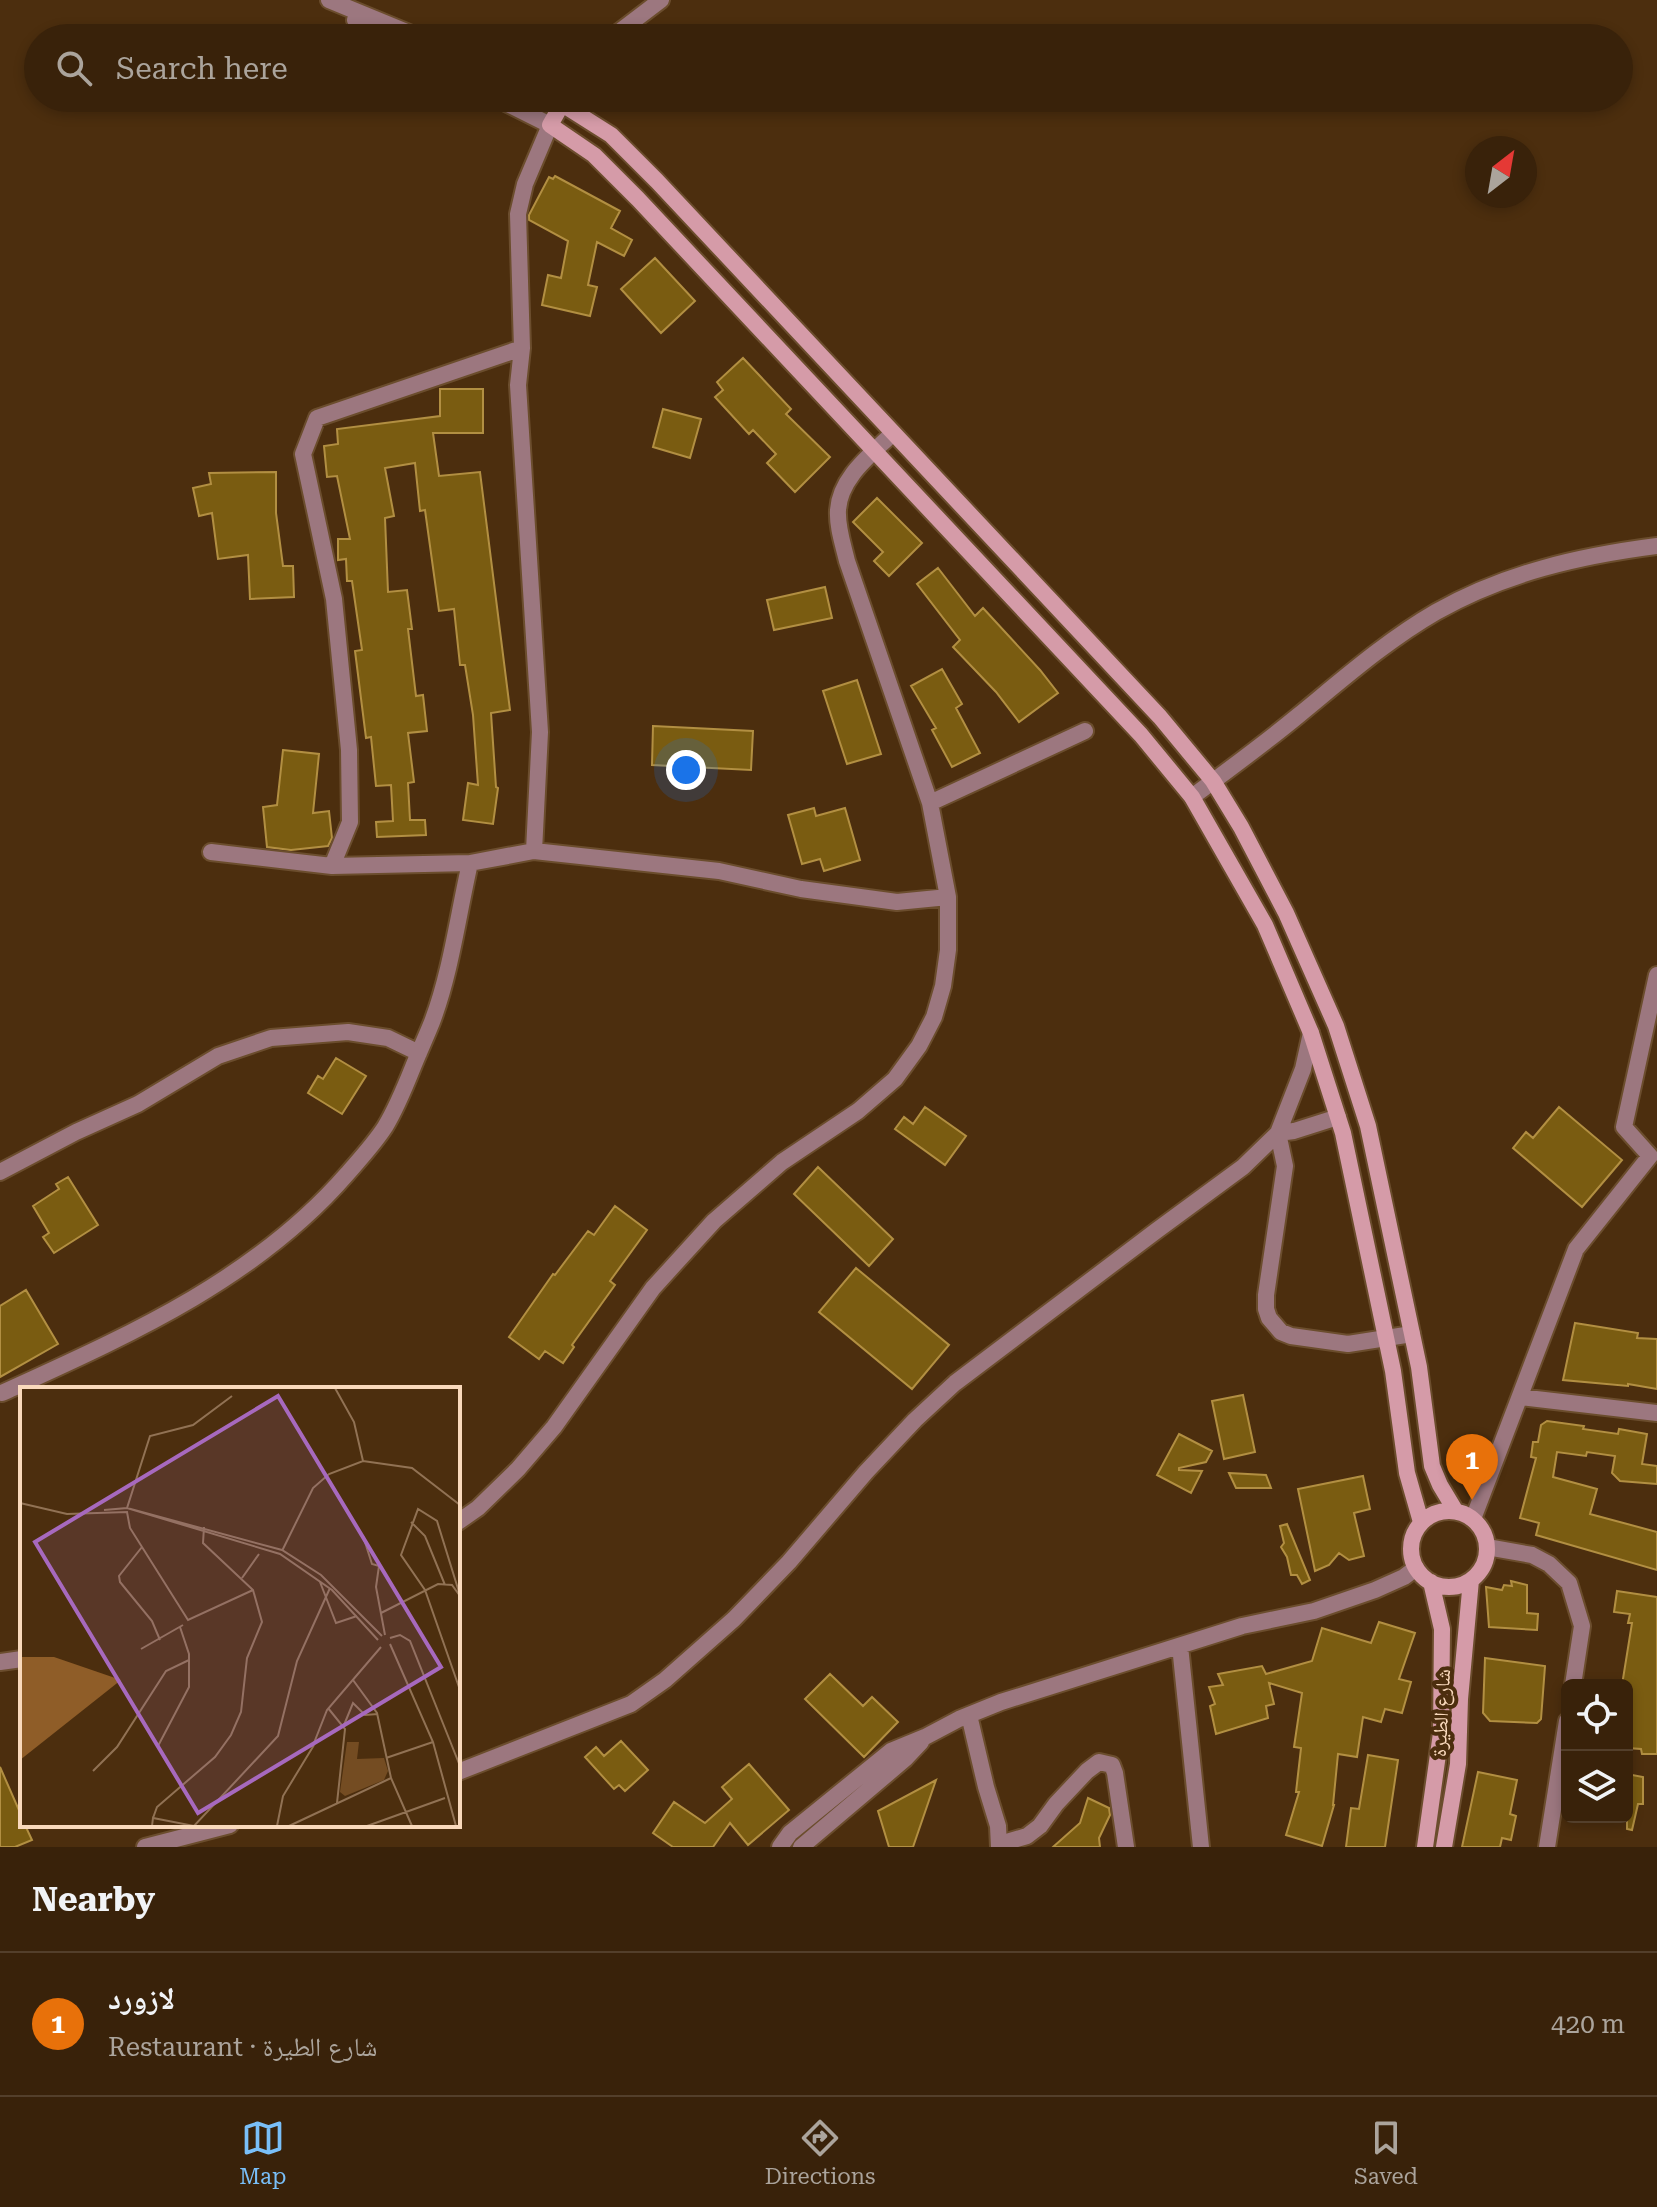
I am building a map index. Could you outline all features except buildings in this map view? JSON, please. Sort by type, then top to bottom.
[{"type":"main road","points":[[555,112],[550,125],[594,155],[1141,735],[1192,797],[1265,925],[1311,1033],[1338,1117],[1393,1371],[1407,1473],[1421,1522]]},
{"type":"main road","points":[[577,112],[611,135],[1160,717],[1213,781],[1286,913],[1336,1026],[1368,1126],[1419,1367],[1432,1466],[1455,1510]]},
{"type":"main road","points":[[1455,1510],[1473,1519],[1487,1539],[1488,1555],[1483,1569],[1459,1586],[1443,1587],[1418,1572],[1412,1558],[1411,1542],[1416,1529],[1426,1517],[1440,1511],[1455,1510]]},
{"type":"main road","name":"شارع الطيرة","points":[[1444,1847],[1458,1764],[1460,1699],[1471,1580]]},
{"type":"main road","name":"شارع الطيرة","points":[[1425,1847],[1441,1733],[1442,1629],[1431,1582]]},
{"type":"street","points":[[319,0],[362,24]]},
{"type":"street","points":[[329,0],[387,24]]},
{"type":"street","points":[[629,24],[661,0]]},
{"type":"street","points":[[524,112],[550,125],[525,184],[518,214],[522,348],[518,385],[540,732],[534,851]]},
{"type":"street","points":[[332,866],[350,822],[349,750],[334,599],[303,454],[317,418],[522,348]]},
{"type":"street","points":[[460,1521],[478,1508],[518,1469],[554,1427],[653,1288],[714,1221],[782,1162],[858,1111],[895,1079],[919,1046],[934,1017],[943,986],[948,950],[948,897],[930,803],[847,561],[839,525],[838,507],[845,485],[858,467],[893,433]]},
{"type":"street","points":[[1192,797],[1382,648],[1436,612],[1499,583],[1557,563],[1657,546]]},
{"type":"street","points":[[930,803],[1085,731]]},
{"type":"street","points":[[211,852],[332,866],[470,863],[534,851],[719,871],[801,889],[897,902],[948,897]]},
{"type":"street","points":[[2,1393],[128,1335],[190,1301],[248,1265],[294,1228],[333,1190],[385,1127],[433,1021],[470,863]]},
{"type":"street","points":[[1473,1519],[1576,1249],[1650,1156],[1624,1127],[1657,975]]},
{"type":"street","points":[[0,1172],[138,1104],[218,1056],[271,1038],[348,1032],[388,1038],[419,1053]]},
{"type":"street","points":[[460,1771],[631,1704],[665,1680],[734,1619],[789,1562],[886,1451],[955,1383],[1243,1167],[1278,1133],[1303,1069],[1311,1033]]},
{"type":"street","points":[[1278,1133],[1338,1117]]},
{"type":"street","points":[[1278,1133],[1285,1166],[1266,1295],[1269,1318],[1281,1332],[1291,1336],[1348,1344],[1412,1334]]},
{"type":"street","points":[[1520,1397],[1657,1413]]},
{"type":"street","points":[[1487,1547],[1532,1555],[1549,1564],[1569,1583],[1582,1626],[1574,1679]]},
{"type":"street","points":[[780,1847],[790,1833],[891,1751],[969,1715],[1001,1702],[1242,1626],[1314,1611],[1375,1590],[1416,1568]]},
{"type":"street","points":[[1180,1646],[1201,1847]]},
{"type":"street","points":[[0,1662],[20,1659]]},
{"type":"street","points":[[969,1715],[998,1826],[999,1846],[1027,1836],[1040,1826],[1056,1804],[1099,1762],[1112,1765],[1115,1773],[1126,1847]]},
{"type":"street","points":[[801,1847],[905,1759],[925,1737]]},
{"type":"street","points":[[1547,1847],[1562,1751]]},
{"type":"street","points":[[145,1847],[222,1827]]},
{"type":"place","name":"لازورد","points":[[1472,1500]]}]
